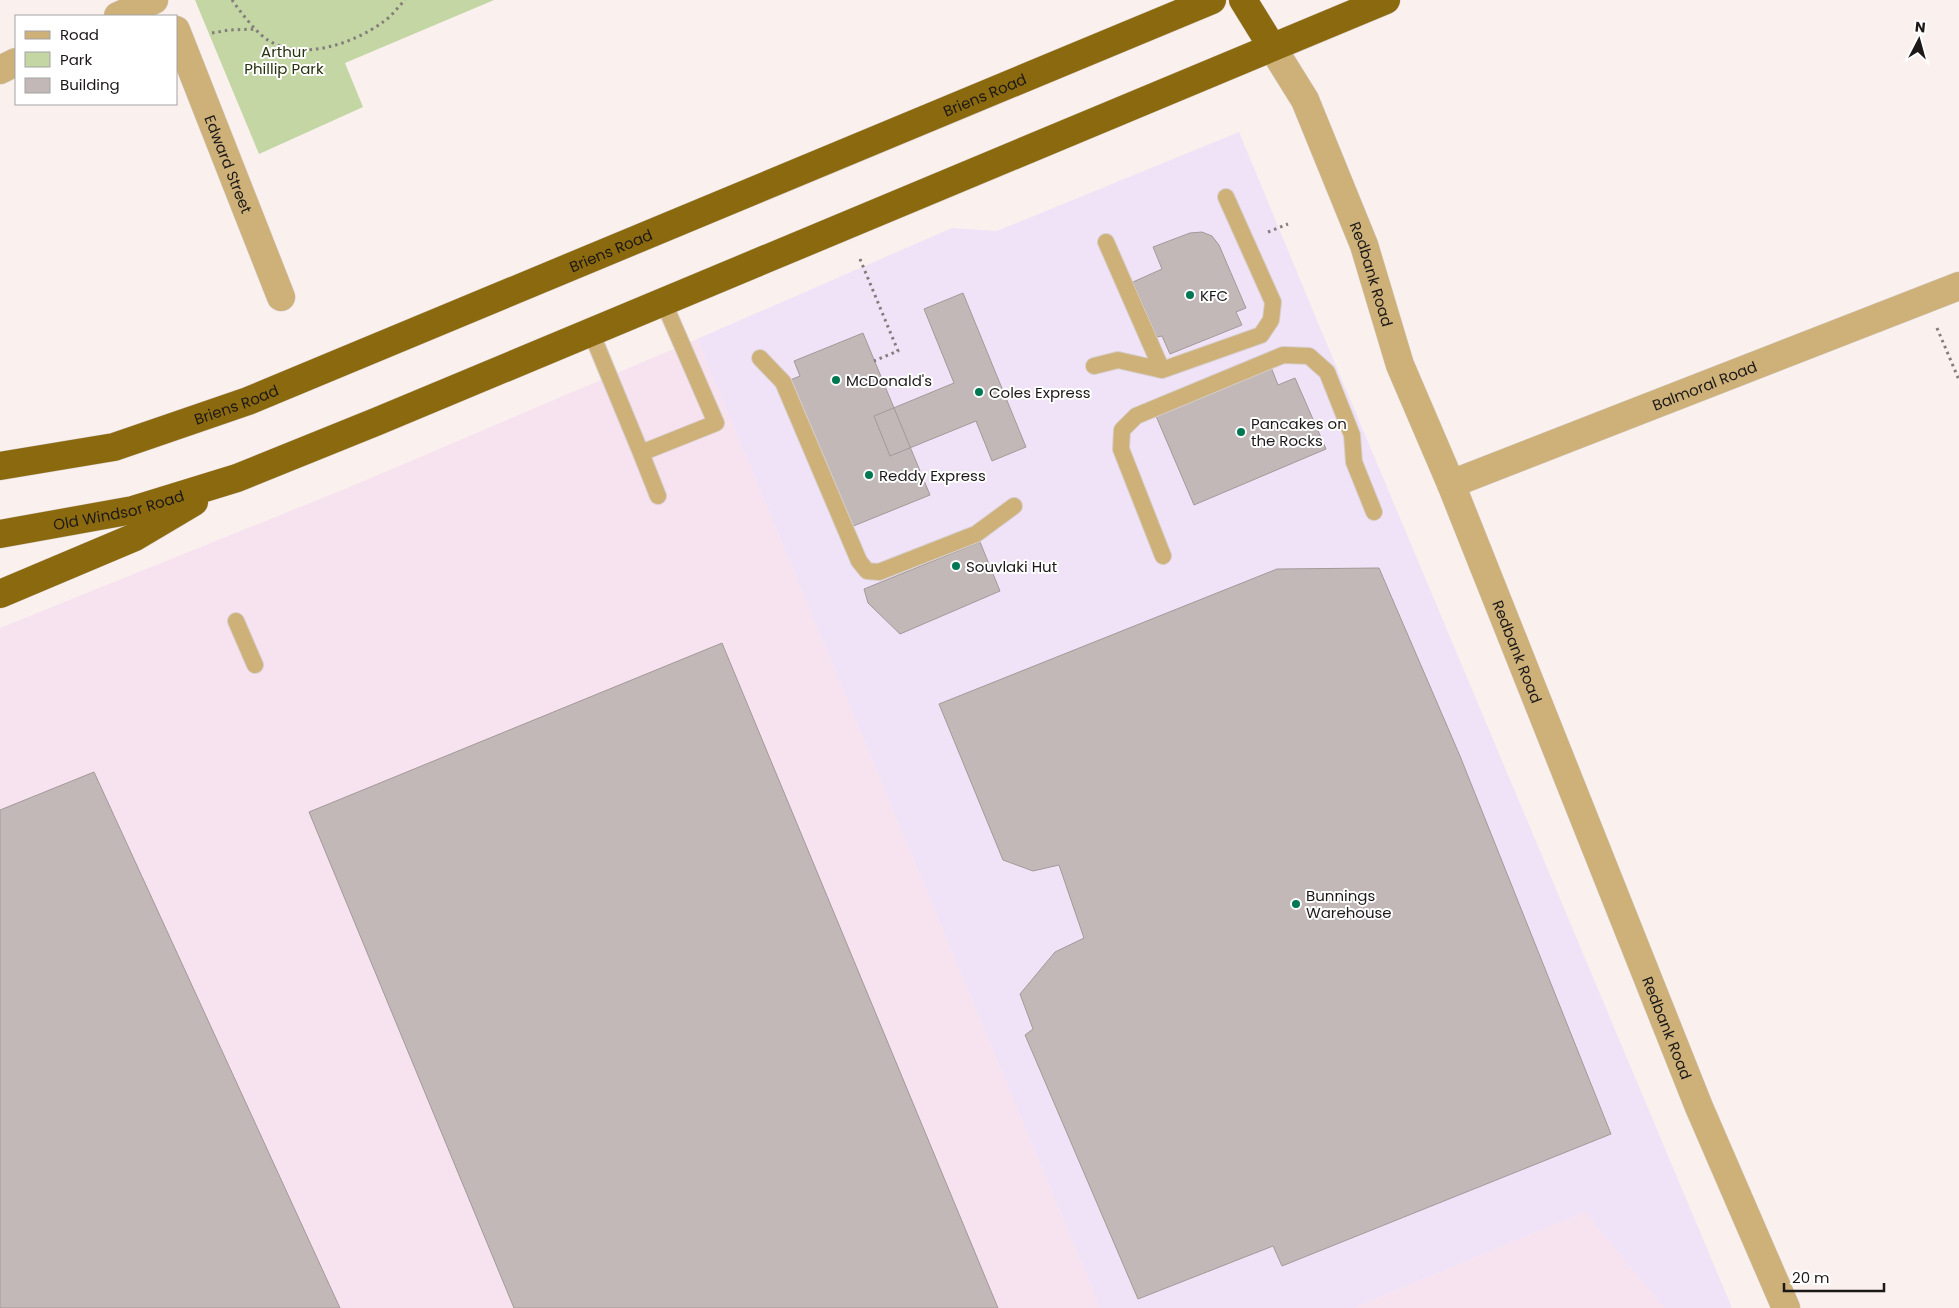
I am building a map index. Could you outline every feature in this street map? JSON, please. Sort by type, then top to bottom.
[{"type":"highway","name":"Briens Road","points":[[0,466],[114,447],[248,402],[1212,0]]},
{"type":"highway","name":"Redbank Road","points":[[1243,0],[1272,46]]},
{"type":"highway","points":[[0,594],[135,537],[237,478],[1386,0]]},
{"type":"highway","name":"Old Windsor Road","points":[[0,534],[133,510],[237,478]]},
{"type":"street","points":[[120,15],[154,0]]},
{"type":"street","points":[[164,0],[170,15]]},
{"type":"street","name":"Edward Street","points":[[180,40],[281,298]]},
{"type":"street","name":"Redbank Road","points":[[1272,46],[1305,100],[1364,245],[1400,365],[1451,484],[1699,1107],[1786,1308]]},
{"type":"street","points":[[0,70],[15,62]]},
{"type":"street","name":"Balmoral Road","points":[[1451,484],[1959,286]]},
{"type":"lane","points":[[1094,366],[1118,360],[1162,370],[1261,335],[1272,320],[1273,302],[1226,197]]},
{"type":"lane","points":[[1106,242],[1162,370]]},
{"type":"lane","points":[[641,453],[716,423],[663,301]]},
{"type":"lane","points":[[591,332],[658,496]]},
{"type":"lane","points":[[1163,556],[1120,449],[1122,430],[1136,416],[1283,355],[1309,356],[1327,372],[1352,435],[1354,462],[1374,512]]},
{"type":"lane","points":[[760,358],[783,382],[859,561],[867,571],[879,572],[976,534],[1014,506]]},
{"type":"lane","points":[[236,621],[255,665]]},
{"type":"path","points":[[232,0],[265,38],[289,49],[315,50],[350,42],[385,22],[404,0]]},
{"type":"path","points":[[180,40],[228,30],[257,30]]},
{"type":"path","points":[[860,259],[898,350],[874,361]]},
{"type":"path","points":[[1925,300],[1959,380]]},
{"type":"shaded area","points":[[1239,132],[1732,1308],[1664,1308],[1585,1212],[1354,1308],[1100,1308],[697,339],[952,228],[997,231]]},
{"type":"shaded area","points":[[697,339],[1100,1308],[0,1308],[0,628],[345,489]]},
{"type":"shaded area","points":[[1585,1212],[1664,1308],[1354,1308]]},
{"type":"green space","name":"Arthur Phillip Park","points":[[195,0],[494,0],[345,63],[363,107],[259,154]]},
{"type":"building","name":"KFC","points":[[1202,232],[1212,236],[1219,245],[1246,308],[1236,312],[1242,325],[1170,354],[1162,336],[1157,337],[1133,282],[1162,269],[1153,247],[1190,233]]},
{"type":"building","points":[[963,293],[1026,447],[992,461],[976,421],[890,456],[874,416],[954,383],[924,309]]},
{"type":"building","points":[[863,333],[930,495],[851,527],[790,380],[800,376],[794,361]]},
{"type":"building","name":"Pancakes on the Rocks","points":[[1271,367],[1278,385],[1295,378],[1326,449],[1194,505],[1156,416]]},
{"type":"building","name":"Souvlaki Hut","points":[[980,542],[1000,591],[900,634],[868,603],[864,589]]},
{"type":"building","name":"Bunnings Warehouse","points":[[1379,568],[1460,756],[1611,1134],[1282,1266],[1273,1246],[1138,1299],[1025,1035],[1033,1029],[1020,994],[1055,952],[1084,938],[1059,865],[1033,871],[1003,860],[939,704],[1277,569]]},
{"type":"building","points":[[722,643],[998,1308],[514,1308],[309,812]]},
{"type":"building","points":[[94,772],[340,1308],[0,1308],[0,810]]},
{"type":"place","name":"KFC","points":[[1190,295]]},
{"type":"place","name":"McDonald's","points":[[836,380]]},
{"type":"place","name":"Coles Express","points":[[979,392]]},
{"type":"place","name":"Pancakes on the Rocks","points":[[1241,432]]},
{"type":"place","name":"Reddy Express","points":[[869,475]]},
{"type":"place","name":"Souvlaki Hut","points":[[956,566]]},
{"type":"place","name":"Bunnings Warehouse","points":[[1296,904]]}]
